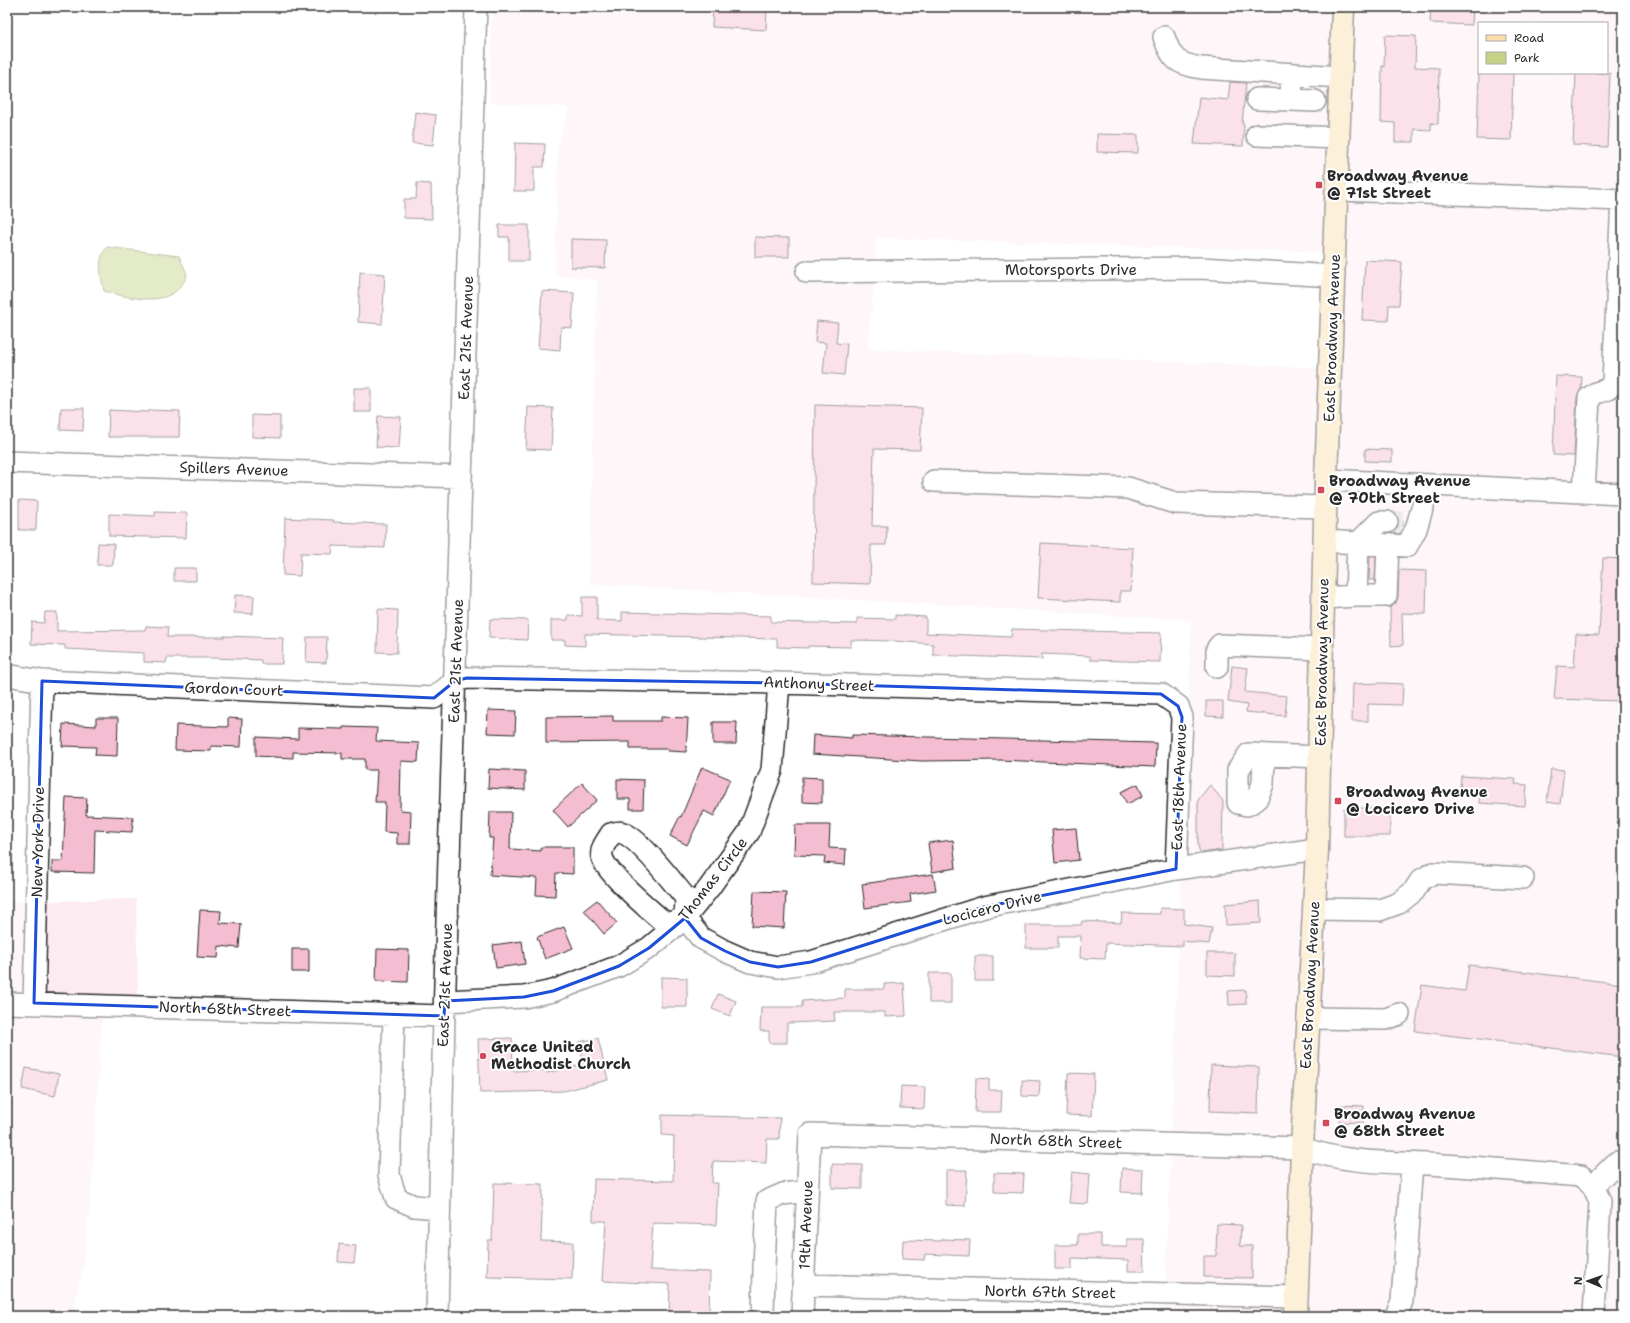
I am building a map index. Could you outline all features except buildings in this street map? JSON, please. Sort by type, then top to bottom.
[{"type":"main road","name":"East Broadway Avenue","points":[[1296,1307],[1302,1148],[1317,849],[1326,480],[1338,190],[1343,7]]},
{"type":"street","name":"East 21st Avenue","points":[[437,1316],[444,1008],[476,7]]},
{"type":"street","points":[[1164,37],[1170,55],[1184,65],[1342,77]]},
{"type":"street","points":[[1291,100],[1292,74]]},
{"type":"street","points":[[1257,99],[1315,101]]},
{"type":"street","points":[[1258,135],[1339,138]]},
{"type":"street","points":[[1338,190],[1623,200],[1613,382],[1608,389],[1596,393],[1589,398],[1584,493]]},
{"type":"street","name":"Motorsports Drive","points":[[807,272],[1200,268],[1334,276]]},
{"type":"street","name":"Spillers Avenue","points":[[7,462],[461,477]]},
{"type":"street","points":[[1326,480],[1623,494]]},
{"type":"street","points":[[934,481],[1128,488],[1175,503],[1326,507]]},
{"type":"street","points":[[1325,541],[1407,546],[1403,522],[1429,485]]},
{"type":"street","points":[[1356,596],[1358,543],[1379,522],[1403,522]]},
{"type":"street","points":[[1323,598],[1386,596],[1388,545]]},
{"type":"street","points":[[1217,667],[1217,649],[1220,645],[1322,649]]},
{"type":"street","name":"Gordon Court","points":[[7,675],[42,681],[434,698],[455,681]]},
{"type":"street","name":"Anthony Street","points":[[455,681],[467,678],[779,683],[1161,694],[1178,706]]},
{"type":"street","name":"New York Drive","points":[[34,1003],[42,681]]},
{"type":"street","name":"Thomas Circle","points":[[444,1008],[524,997],[553,991],[619,966],[649,948],[684,918],[709,888],[749,832],[772,770],[779,683]]},
{"type":"street","name":"East 18th Avenue","points":[[1176,869],[1182,717],[1178,706]]},
{"type":"street","points":[[1264,755],[1320,757]]},
{"type":"street","name":"Locicero Drive","points":[[684,918],[701,938],[725,951],[750,962],[778,967],[811,962],[984,907],[1176,869],[1317,849]]},
{"type":"street","points":[[1314,909],[1380,910],[1399,904],[1414,891],[1421,880],[1433,874],[1523,878]]},
{"type":"street","name":"North 68th Street","points":[[7,1002],[394,1014],[444,1008]]},
{"type":"street","points":[[394,1014],[389,1175],[396,1198],[414,1206],[439,1208]]},
{"type":"street","points":[[1308,1018],[1386,1019],[1399,1014]]},
{"type":"street","name":"North 68th Street","points":[[810,1134],[1302,1148],[1323,1155],[1353,1161],[1580,1176],[1593,1186]]},
{"type":"street","name":"19th Avenue","points":[[802,1316],[810,1134]]},
{"type":"street","points":[[1594,1316],[1600,1201],[1593,1186],[1617,1162],[1623,1162]]},
{"type":"street","points":[[1396,1316],[1402,1301],[1412,1164]]},
{"type":"street","points":[[763,1316],[767,1201],[783,1194],[807,1190]]},
{"type":"street","name":"North 67th Street","points":[[803,1286],[1296,1307]]},
{"type":"highlighted area","points":[[467,678],[779,683],[1161,694],[1178,706],[1182,717],[1176,869],[984,907],[811,962],[778,967],[750,962],[725,951],[701,938],[685,918],[649,948],[619,966],[553,991],[524,997],[445,1001],[444,1016],[34,1003],[42,681],[434,698],[455,681]]},
{"type":"shaded area","points":[[492,7],[1335,7],[1333,69],[1202,61],[1178,51],[1170,28],[1155,32],[1162,57],[1333,84],[1327,252],[877,238],[875,264],[799,265],[799,279],[874,279],[868,349],[1322,368],[1309,842],[1185,861],[1191,620],[589,584],[597,280],[555,275],[558,146],[569,107],[490,103]]},
{"type":"shaded area","points":[[1352,7],[1623,7],[1623,192],[1346,182]]},
{"type":"shaded area","points":[[1346,197],[1623,207],[1623,487],[1335,473]]},
{"type":"shaded area","points":[[1334,488],[1623,502],[1623,1316],[1304,1316]]},
{"type":"shaded area","points":[[1309,858],[1294,1140],[1171,1137],[1181,877]]},
{"type":"shaded area","points":[[136,899],[138,999],[42,996],[45,901]]},
{"type":"shaded area","points":[[7,901],[28,901],[26,996],[7,995]]},
{"type":"shaded area","points":[[7,1010],[102,1013],[91,1197],[84,1261],[72,1316],[7,1316]]},
{"type":"shaded area","points":[[1171,1151],[1293,1155],[1288,1290],[1165,1287]]},
{"type":"shaded area","points":[[1165,1302],[1288,1305],[1288,1316],[1164,1316]]},
{"type":"green space","points":[[107,247],[179,256],[187,274],[181,285],[173,293],[163,297],[140,299],[104,291],[100,263]]},
{"type":"tunnel","points":[[1387,522],[1403,522]]},
{"type":"place","name":"Broadway Avenue @ 71st Street","points":[[1319,185]]},
{"type":"place","name":"Broadway Avenue @ 70th Street","points":[[1321,490]]},
{"type":"place","name":"Broadway Avenue @ Locicero Drive","points":[[1338,801]]},
{"type":"place","name":"Grace United Methodist Church","points":[[483,1056]]},
{"type":"place","name":"Broadway Avenue @ 68th Street","points":[[1326,1123]]}]
